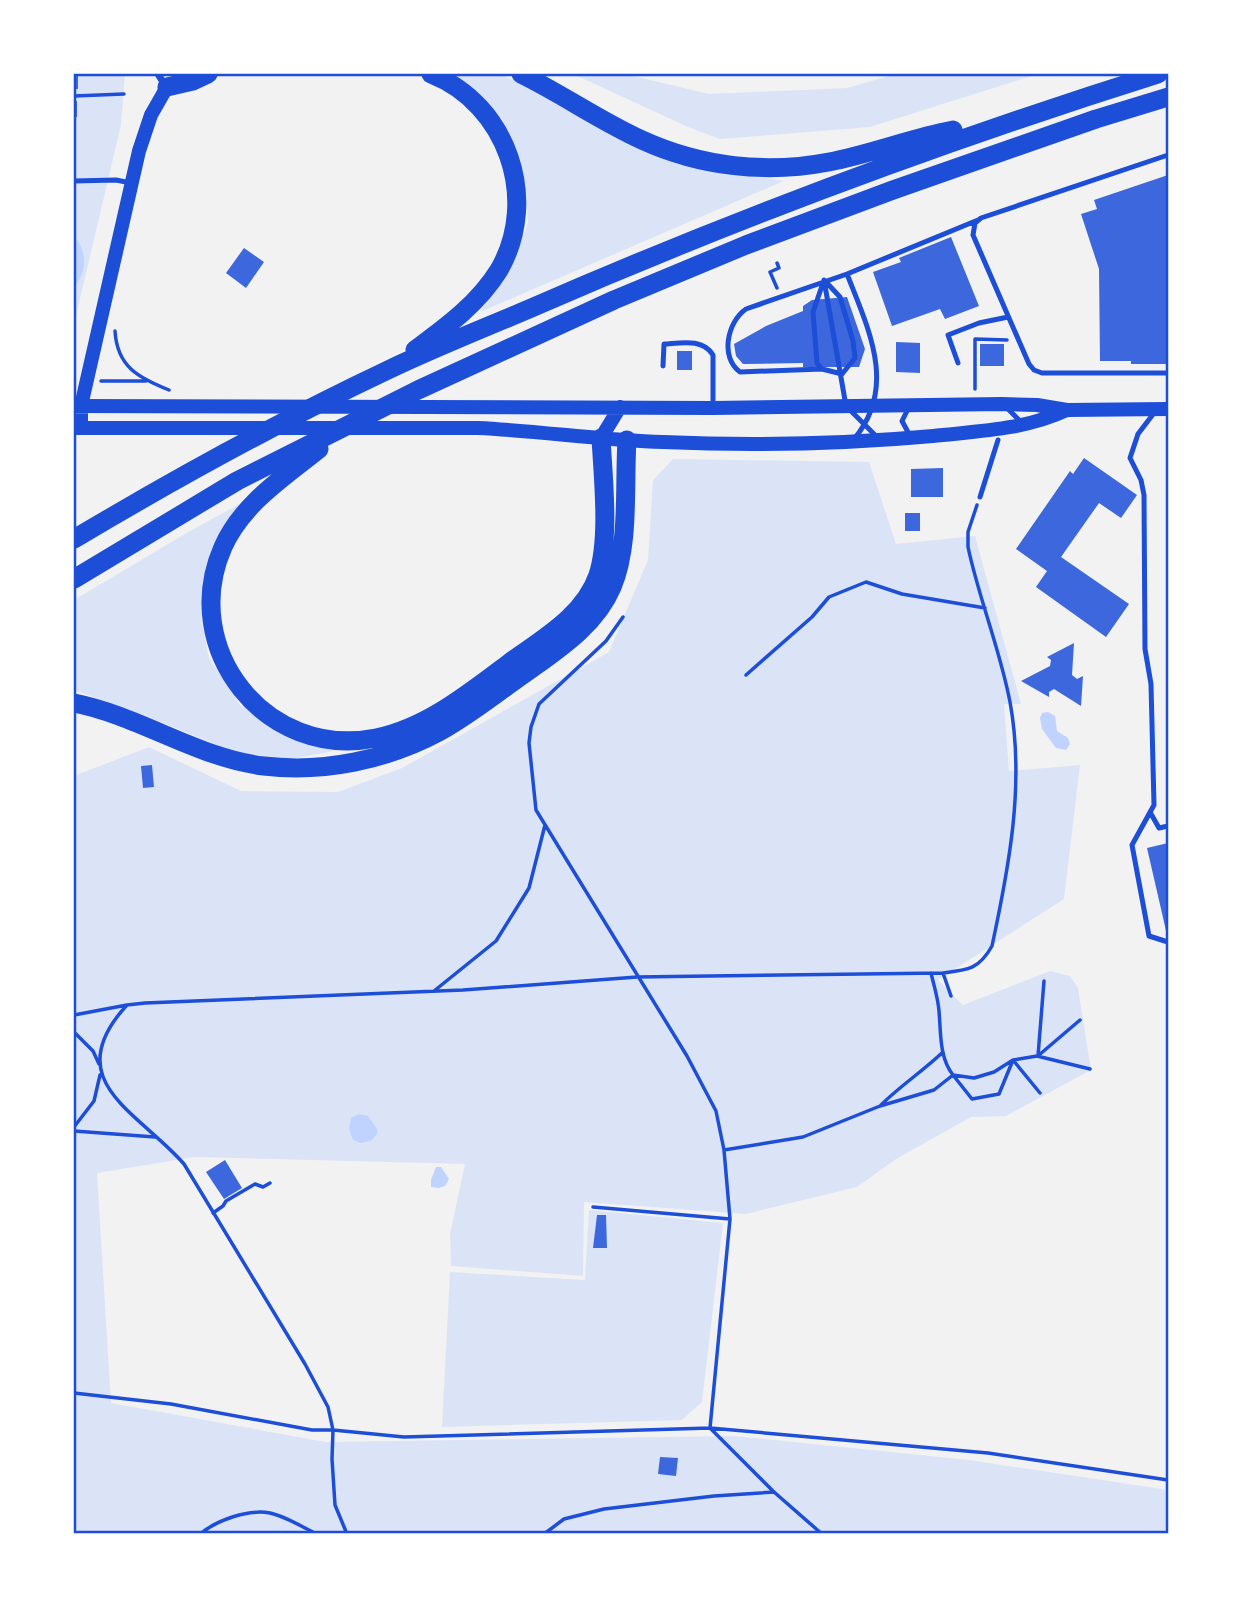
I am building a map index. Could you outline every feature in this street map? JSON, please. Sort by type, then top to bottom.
[{"type":"highway","points":[[166,78],[193,81],[208,74]]},
{"type":"highway","points":[[415,355],[461,315],[493,279],[508,251],[517,209],[513,167],[497,129],[469,96],[432,74]]},
{"type":"highway","points":[[521,74],[653,145],[705,162],[745,167],[831,162],[936,133],[1018,119]]},
{"type":"highway","points":[[74,539],[249,441],[415,355],[627,266],[943,144],[1158,74]]},
{"type":"highway","points":[[74,579],[237,481],[490,355],[614,300],[837,210],[1096,119],[1168,97]]},
{"type":"highway","points":[[349,424],[279,481],[242,517],[221,552],[215,572],[211,604],[219,650],[232,677],[264,713],[280,723],[319,738],[349,741],[369,740],[412,727],[454,702],[551,633],[587,597],[598,573],[603,553],[601,438]]},
{"type":"highway","points":[[74,703],[129,718],[219,756],[277,767],[315,767],[358,761],[401,749],[439,732],[561,647],[583,628],[606,600],[615,581],[621,557],[627,440]]},
{"type":"main road","points":[[166,78],[151,115],[131,183],[87,381],[77,406],[77,428],[478,429],[627,440],[766,443],[1001,434],[1043,421],[1067,410]]},
{"type":"main road","points":[[77,406],[713,408],[1002,404],[1037,405],[1067,410],[1163,409]]},
{"type":"main road","points":[[601,438],[620,407]]},
{"type":"main road","points":[[620,407],[627,440]]},
{"type":"lane","points":[[842,374],[822,369],[744,373],[734,367],[728,335],[734,319],[746,309],[847,274],[981,218],[1168,155]]},
{"type":"lane","points":[[74,181],[116,180],[131,183]]},
{"type":"lane","points":[[981,218],[973,229],[974,242],[1018,341],[1034,370],[1042,373],[1168,373]]},
{"type":"lane","points":[[847,274],[875,348],[876,389],[873,404],[866,426],[852,441]]},
{"type":"lane","points":[[822,369],[817,363],[813,312],[824,280]]},
{"type":"lane","points":[[824,280],[840,297],[853,341],[855,358],[842,374]]},
{"type":"lane","points":[[824,280],[846,406],[880,440]]},
{"type":"lane","points":[[958,363],[948,335],[979,323],[1008,317]]},
{"type":"lane","points":[[663,366],[664,344],[694,342],[710,349],[713,355],[713,408]]},
{"type":"lane","points":[[911,404],[902,421],[912,438]]},
{"type":"lane","points":[[1002,404],[1025,426]]},
{"type":"lane","points":[[1163,409],[1138,434],[1130,458],[1142,480],[1144,495],[1145,649],[1151,684],[1154,792],[1154,805],[1132,845],[1149,936],[1168,942]]},
{"type":"lane","points":[[980,497],[1001,434]]},
{"type":"lane","points":[[1150,812],[1159,828],[1168,826]]},
{"type":"path","points":[[74,96],[124,94]]},
{"type":"path","points":[[777,263],[779,268],[770,272],[780,297]]},
{"type":"path","points":[[87,381],[148,382],[128,367],[118,352],[116,319]]},
{"type":"path","points":[[975,389],[975,339],[1018,341]]},
{"type":"path","points":[[74,1015],[145,1003],[433,992],[638,977],[943,973],[960,971],[983,961],[992,946],[1013,824],[1016,751],[1011,704],[968,547],[968,532],[980,497]]},
{"type":"path","points":[[746,675],[812,617],[830,597],[866,582],[902,594],[985,608]]},
{"type":"path","points":[[623,617],[606,640],[540,704],[529,743],[536,810],[687,1056],[716,1111],[724,1150],[730,1219],[710,1427]]},
{"type":"path","points":[[433,992],[496,941],[529,888],[545,825]]},
{"type":"path","points":[[931,973],[947,1067],[972,1099],[999,1094],[1013,1060]]},
{"type":"path","points":[[943,973],[951,996]]},
{"type":"path","points":[[1037,1056],[1044,981]]},
{"type":"path","points":[[74,1129],[94,1101],[100,1083],[100,1058],[105,1035],[110,1024],[127,1005]]},
{"type":"path","points":[[1037,1056],[1080,1020]]},
{"type":"path","points":[[74,1032],[93,1051],[110,1093],[184,1164],[305,1364],[328,1407],[333,1430],[332,1487],[335,1505],[346,1534]]},
{"type":"path","points":[[880,1105],[898,1087],[921,1072],[943,1052]]},
{"type":"path","points":[[724,1150],[803,1137],[880,1105],[934,1090],[953,1075],[974,1078],[994,1072],[1013,1060],[1037,1056],[1090,1069]]},
{"type":"path","points":[[1013,1060],[1040,1093]]},
{"type":"path","points":[[74,1129],[157,1137]]},
{"type":"path","points":[[213,1213],[226,1201],[255,1184],[263,1187],[270,1183]]},
{"type":"path","points":[[593,1207],[730,1219]]},
{"type":"path","points":[[74,1393],[172,1404],[312,1430],[404,1437],[710,1427],[988,1453],[1168,1480]]},
{"type":"path","points":[[710,1427],[774,1492],[822,1534]]},
{"type":"path","points":[[544,1534],[564,1519],[604,1509],[774,1492]]},
{"type":"path","points":[[200,1534],[224,1520],[249,1514],[270,1513],[317,1534]]},
{"type":"shaded area","points":[[74,74],[125,74],[121,125],[74,324]]},
{"type":"shaded area","points":[[443,74],[499,74],[539,91],[616,138],[677,164],[784,181],[480,312],[513,262],[528,223],[523,173],[502,119],[467,84]]},
{"type":"shaded area","points":[[573,74],[625,74],[709,94],[847,88],[896,74],[1038,74],[870,127],[720,139]]},
{"type":"shaded area","points":[[673,459],[869,462],[896,544],[975,536],[1021,704],[1004,704],[1009,771],[1080,765],[1064,899],[938,980],[963,1005],[1050,971],[1070,976],[1078,988],[1091,1070],[1006,1116],[971,1117],[896,1159],[857,1187],[746,1214],[584,1202],[583,1276],[451,1266],[450,1234],[465,1164],[195,1157],[97,1173],[111,1403],[326,1442],[735,1436],[969,1460],[1168,1490],[1168,1533],[74,1534],[74,776],[149,747],[241,791],[338,792],[402,768],[609,652],[648,560],[653,480]]},
{"type":"shaded area","points":[[243,502],[203,585],[201,619],[209,658],[240,705],[288,737],[334,751],[291,759],[234,752],[74,690],[74,600]]},
{"type":"shaded area","points":[[589,1210],[723,1223],[702,1402],[682,1420],[442,1427],[450,1272],[585,1280]]},
{"type":"water","points":[[74,236],[81,248],[84,268],[74,287]]},
{"type":"water","points":[[1048,712],[1055,716],[1057,731],[1068,738],[1070,744],[1066,750],[1056,748],[1042,729],[1040,718],[1042,713]]},
{"type":"water","points":[[359,1114],[368,1116],[377,1129],[377,1134],[371,1141],[360,1143],[353,1140],[349,1129],[351,1118]]},
{"type":"water","points":[[436,1167],[441,1167],[449,1179],[445,1186],[438,1188],[431,1187]]},
{"type":"building","points":[[74,74],[78,74],[78,89],[74,89]]},
{"type":"building","points":[[74,101],[77,101],[77,117],[74,117]]},
{"type":"building","points":[[1168,175],[1168,364],[1100,361],[1099,269],[1081,214],[1097,209],[1094,200]]},
{"type":"building","points":[[951,237],[979,306],[945,319],[940,309],[892,326],[873,272],[901,262],[899,258]]},
{"type":"building","points":[[244,248],[264,262],[246,288],[226,273]]},
{"type":"building","points":[[847,297],[865,349],[859,367],[803,367],[803,363],[743,364],[736,356],[734,344],[766,326],[803,311],[803,306],[812,300]]},
{"type":"building","points":[[896,342],[920,343],[920,373],[896,372]]},
{"type":"building","points":[[980,344],[1004,344],[1004,366],[980,366]]},
{"type":"building","points":[[677,351],[692,351],[692,370],[677,370]]},
{"type":"building","points":[[1084,458],[1137,495],[1121,518],[1099,503],[1061,557],[1129,604],[1106,637],[1036,587],[1047,571],[1016,549],[1070,471],[1073,474]]},
{"type":"building","points":[[943,468],[943,497],[911,497],[911,469]]},
{"type":"building","points":[[905,513],[920,513],[920,531],[905,531]]},
{"type":"building","points":[[1074,643],[1072,675],[1077,679],[1083,676],[1081,706],[1054,689],[1049,692],[1049,697],[1021,681],[1050,666],[1051,660],[1047,657]]},
{"type":"building","points":[[152,765],[154,787],[143,788],[141,766]]},
{"type":"building","points":[[1168,843],[1168,935],[1167,935],[1147,848]]},
{"type":"building","points":[[225,1160],[242,1188],[224,1199],[206,1172]]},
{"type":"building","points":[[597,1215],[606,1215],[607,1248],[593,1248]]},
{"type":"building","points":[[660,1457],[678,1458],[676,1476],[658,1474]]}]
